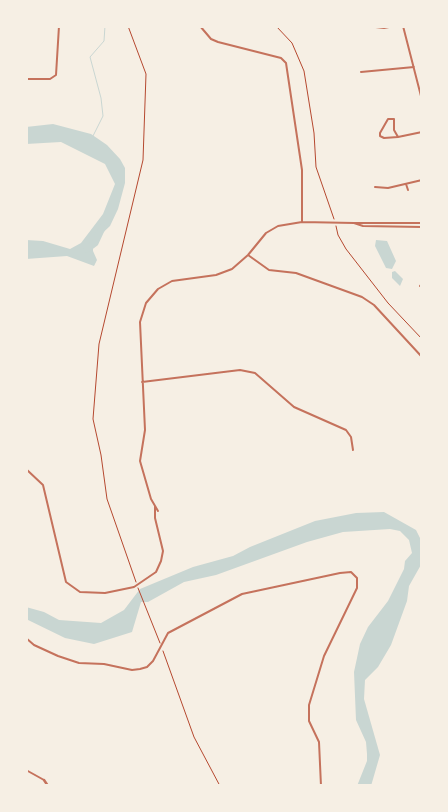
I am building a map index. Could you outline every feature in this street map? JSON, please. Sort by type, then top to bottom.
[{"type":"street","points":[[26,79],[55,78],[59,26]]},
{"type":"street","points":[[200,26],[211,39],[281,58],[286,63],[302,170],[302,222]]},
{"type":"street","points":[[367,26],[394,26]]},
{"type":"street","points":[[403,26],[422,100]]},
{"type":"street","points":[[360,72],[414,67]]},
{"type":"street","points":[[398,137],[394,130],[394,119],[388,119],[380,131],[380,136],[386,138],[398,137],[422,132]]},
{"type":"street","points":[[375,187],[406,184],[422,180]]},
{"type":"street","points":[[406,184],[408,190]]},
{"type":"street","points":[[158,510],[140,461],[145,430],[140,322],[146,303],[152,295],[172,281],[223,273],[248,255],[271,230],[284,224],[302,222],[422,223]]},
{"type":"street","points":[[354,223],[363,226],[422,227]]},
{"type":"street","points":[[248,255],[269,270],[296,272],[362,297],[374,306],[422,357]]},
{"type":"street","points":[[142,382],[240,370],[255,373],[294,407],[346,430],[351,437],[353,450]]},
{"type":"street","points":[[26,469],[43,485],[66,582],[80,592],[105,593],[134,586],[156,572],[162,561],[163,551],[154,518],[155,506]]},
{"type":"street","points":[[26,638],[50,652],[80,663],[104,664],[132,670],[147,667],[153,662],[166,635],[177,626],[242,594],[340,573],[354,574],[358,582],[357,588],[324,656],[309,705],[309,720],[319,742],[321,786]]},
{"type":"street","points":[[26,770],[44,780],[48,786]]},
{"type":"path","points":[[128,26],[146,74],[143,160],[99,344],[92,419],[101,454],[107,499],[135,581],[161,645],[194,737],[220,786]]},
{"type":"path","points":[[276,26],[292,43],[304,71],[314,133],[316,167],[342,244],[388,303],[422,339]]},
{"type":"shaded area","points":[[53,124],[91,134],[107,145],[120,159],[125,168],[125,183],[118,209],[110,226],[93,242],[93,251],[97,260],[94,266],[67,256],[26,259],[26,240],[43,241],[70,249],[81,243],[103,214],[115,184],[105,164],[61,142],[26,144],[26,127]]},
{"type":"shaded area","points":[[376,240],[387,241],[396,261],[392,269],[386,268],[375,246]]},
{"type":"shaded area","points":[[395,271],[403,279],[400,286],[392,278],[392,272]]},
{"type":"shaded area","points":[[384,512],[416,530],[422,542],[422,563],[409,586],[407,601],[391,645],[378,667],[365,680],[364,699],[380,755],[371,786],[357,786],[367,761],[367,754],[366,742],[356,720],[354,672],[360,644],[368,627],[388,601],[404,569],[405,561],[412,553],[409,540],[400,531],[390,529],[343,532],[307,542],[216,575],[184,582],[148,602],[141,602],[132,632],[94,644],[65,638],[26,619],[26,607],[44,612],[59,620],[101,623],[124,610],[140,589],[193,567],[233,556],[250,547],[315,521],[356,513]]},
{"type":"waterway","points":[[93,136],[103,116],[101,98],[90,57],[104,41],[105,26]]},
{"type":"waterway","points":[[87,249],[95,243],[102,228]]}]
